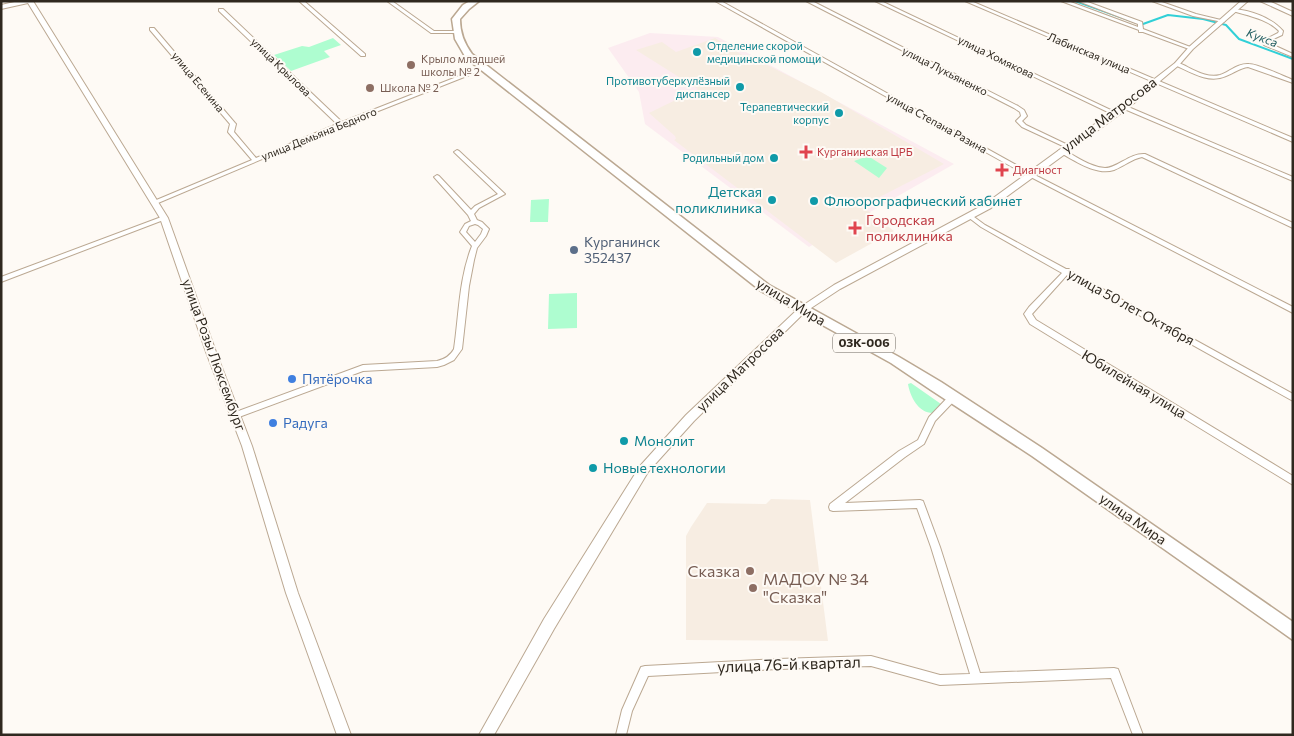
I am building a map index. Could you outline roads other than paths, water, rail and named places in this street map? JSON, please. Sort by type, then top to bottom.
[{"type":"main road","points":[[456,32],[456,19],[466,7],[475,1]]},
{"type":"main road","name":"улица Мира","points":[[456,32],[460,44],[469,56],[765,288],[895,360],[954,397],[1037,452],[1293,632]]},
{"type":"street","points":[[1,7],[29,1]]},
{"type":"street","name":"улица Розы Люксембург","points":[[29,1],[156,202],[164,218],[211,352],[247,446],[292,592],[344,735]]},
{"type":"street","points":[[302,1],[362,55]]},
{"type":"street","points":[[389,1],[433,32],[456,32]]},
{"type":"street","name":"улица Степана Разина","points":[[717,1],[1030,175],[1293,310]]},
{"type":"street","name":"улица Лукьяненко","points":[[808,1],[1016,107],[1022,111],[1024,116],[1019,121],[1024,126],[1099,169],[1108,170],[1135,156],[1143,155],[1293,226]]},
{"type":"street","name":"улица Хомякова","points":[[877,1],[1114,113]]},
{"type":"street","name":"Лабинская улица","points":[[967,1],[1293,140]]},
{"type":"street","points":[[1063,1],[1192,48]]},
{"type":"street","points":[[1080,1],[1140,23],[1141,31]]},
{"type":"street","points":[[1154,1],[1200,17],[1221,22]]},
{"type":"street","name":"улица Матросова","points":[[486,735],[549,624],[644,469],[690,418],[802,310],[837,287],[988,206],[1124,106],[1177,64],[1192,48],[1245,1]]},
{"type":"street","points":[[1263,1],[1293,14]]},
{"type":"street","name":"улица Крылова","points":[[221,10],[341,124]]},
{"type":"street","points":[[1236,10],[1264,19],[1277,26],[1281,31],[1280,34],[1264,41],[1266,44],[1293,56]]},
{"type":"street","name":"улица Есенина","points":[[152,29],[233,124],[231,132],[255,160]]},
{"type":"street","points":[[1177,64],[1211,77],[1219,77],[1244,65],[1249,65],[1293,82]]},
{"type":"street","name":"улица Демьяна Бедного","points":[[156,202],[341,124],[484,68]]},
{"type":"street","points":[[1124,106],[1293,180]]},
{"type":"street","points":[[457,152],[502,194],[477,207],[471,214]]},
{"type":"street","points":[[436,177],[471,214],[475,222]]},
{"type":"street","name":"улица 50 лет Октября","points":[[970,216],[984,226],[1068,271],[1293,398]]},
{"type":"street","points":[[1,280],[164,218]]},
{"type":"street","points":[[236,415],[363,368],[446,362],[454,356],[458,349],[466,284],[475,246],[486,234],[486,229],[480,223],[475,222],[467,225],[463,232],[475,246]]},
{"type":"street","name":"Юбилейная улица","points":[[1068,271],[1031,309],[1028,314],[1033,322],[1293,481]]},
{"type":"street","points":[[954,397],[932,419],[921,442],[902,454],[833,507],[920,504],[941,561],[955,614],[977,680]]},
{"type":"street","name":"улица 76-й квартал","points":[[620,735],[627,710],[645,671],[870,661],[940,680],[1114,673],[1138,735]]},
{"type":"waterway","name":"Кукса","points":[[1075,1],[1140,24]]},
{"type":"waterway","name":"Кукса","points":[[1143,24],[1168,15],[1203,19],[1226,25],[1239,39],[1293,59]]},
{"type":"place","name":"Отделение скорой медицинской помощи","points":[[697,52]]},
{"type":"place","name":"Крыло младшей школы № 2","points":[[411,65]]},
{"type":"place","name":"Противотуберкулёзный диспансер","points":[[740,87]]},
{"type":"place","name":"Школа № 2","points":[[370,88]]},
{"type":"place","name":"Терапевтический корпус","points":[[839,113]]},
{"type":"place","name":"Курганинская ЦРБ","points":[[806,152]]},
{"type":"place","name":"Родильный дом","points":[[774,158]]},
{"type":"place","name":"Диагност","points":[[1002,170]]},
{"type":"place","name":"Детская поликлиника","points":[[772,200]]},
{"type":"place","name":"Флюорографический кабинет","points":[[814,201]]},
{"type":"place","name":"Городская поликлиника","points":[[855,228]]},
{"type":"place","name":"Курганинск 352437","points":[[574,250]]},
{"type":"place","name":"Пятёрочка","points":[[292,379]]},
{"type":"place","name":"Радуга","points":[[273,423]]},
{"type":"place","name":"Монолит","points":[[624,441]]},
{"type":"place","name":"Новые технологии","points":[[593,468]]},
{"type":"place","name":"Сказка","points":[[750,571]]},
{"type":"place","name":"МАДОУ № 34 \"Сказка\"","points":[[753,588]]}]
